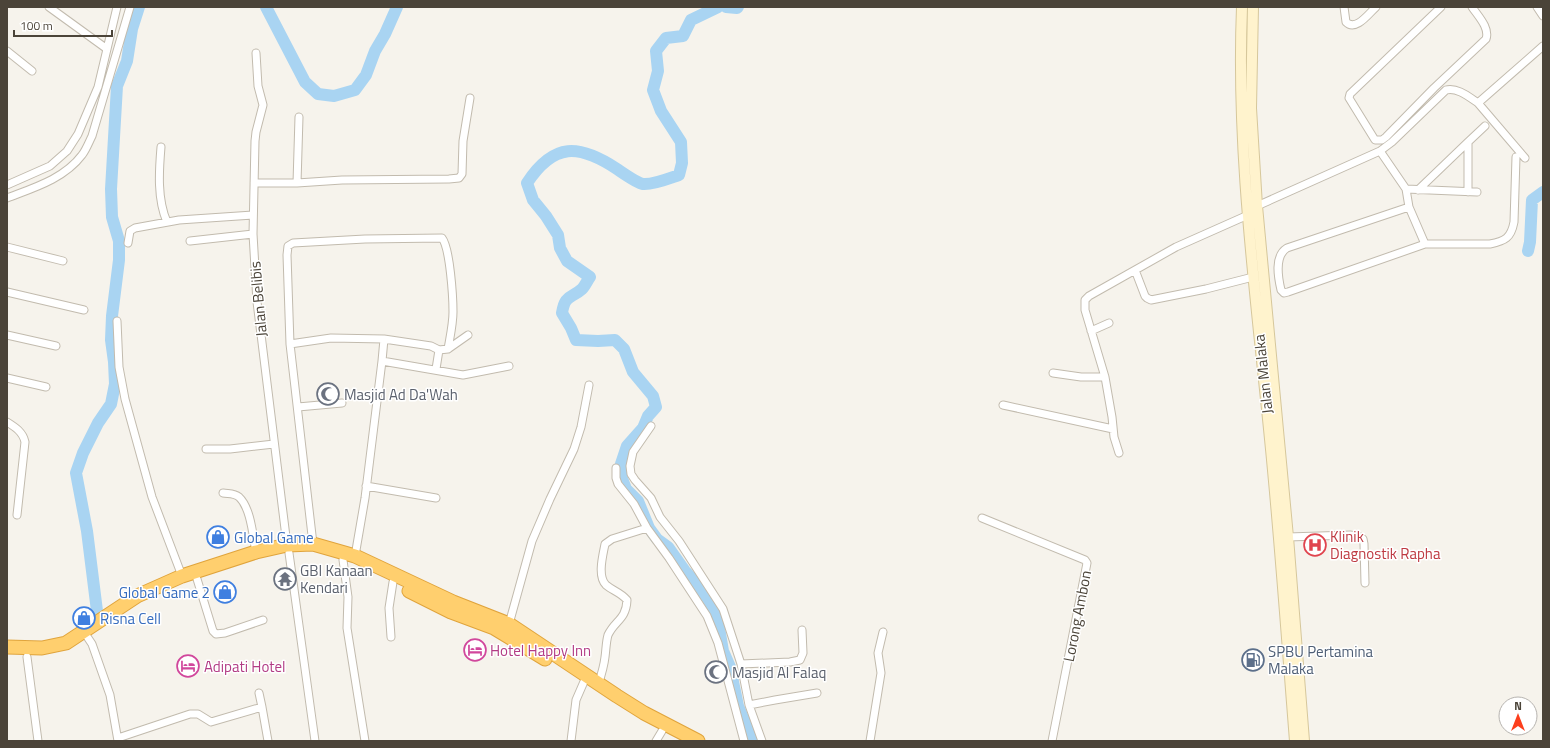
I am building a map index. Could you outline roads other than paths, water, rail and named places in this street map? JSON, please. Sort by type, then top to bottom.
[{"type":"highway","points":[[7,655],[46,656],[60,653],[137,596],[182,576],[313,544],[509,624],[659,736],[681,741]]},
{"type":"highway","points":[[7,647],[27,649],[56,646],[66,643],[86,635],[142,603],[256,552],[288,549],[313,552],[349,558],[436,604],[494,628],[553,663],[584,680],[598,685],[644,713],[698,741]]},
{"type":"street","points":[[49,7],[107,49]]},
{"type":"street","points":[[7,185],[50,166],[67,151],[78,134],[98,87],[117,7]]},
{"type":"street","points":[[7,198],[47,182],[68,169],[82,155],[92,136],[130,7]]},
{"type":"street","name":"Jalan Malaka","points":[[1242,7],[1240,75],[1253,277],[1262,316],[1288,537],[1304,741]]},
{"type":"street","name":"Jalan Malaka","points":[[1253,7],[1251,108],[1260,205],[1262,316],[1295,741]]},
{"type":"street","points":[[1344,7],[1346,22],[1354,26],[1376,7]]},
{"type":"street","points":[[1441,7],[1350,94],[1349,98],[1375,140],[1382,140],[1386,137],[1434,88],[1486,39],[1486,28],[1472,7]]},
{"type":"street","points":[[1537,7],[1543,16]]},
{"type":"street","points":[[1478,103],[1543,46]]},
{"type":"street","points":[[7,51],[32,71]]},
{"type":"street","name":"Jalan Belibis","points":[[256,53],[258,86],[263,105],[256,132],[253,214],[258,319],[315,741]]},
{"type":"street","points":[[1260,205],[1380,151],[1392,142],[1446,90],[1450,89],[1458,91],[1478,103],[1525,158]]},
{"type":"street","points":[[254,184],[342,180],[459,178],[462,174],[462,141],[470,98]]},
{"type":"street","points":[[297,183],[299,117]]},
{"type":"street","points":[[1418,190],[1485,126]]},
{"type":"street","points":[[1468,142],[1468,192]]},
{"type":"street","points":[[161,147],[161,204],[167,222]]},
{"type":"street","points":[[1380,151],[1406,189],[1409,207],[1425,244]]},
{"type":"street","points":[[1409,207],[1282,251],[1278,259],[1282,290],[1284,293],[1425,244],[1490,244],[1498,242],[1509,236],[1512,232],[1514,222],[1516,156]]},
{"type":"street","points":[[1406,189],[1477,192]]},
{"type":"street","points":[[128,242],[130,231],[135,228],[167,222],[216,216],[253,214]]},
{"type":"street","points":[[1119,453],[1113,430],[1105,377],[1084,307],[1086,298],[1176,247],[1248,214]]},
{"type":"street","points":[[190,241],[253,234]]},
{"type":"street","points":[[313,544],[290,344],[288,246],[291,244],[365,239],[444,239],[447,247],[452,288],[453,312],[448,349]]},
{"type":"street","points":[[7,248],[63,261]]},
{"type":"street","points":[[1134,270],[1145,296],[1151,300],[1206,289],[1253,277]]},
{"type":"street","points":[[7,292],[84,310]]},
{"type":"street","points":[[117,321],[120,367],[125,399],[152,497],[182,576]]},
{"type":"street","points":[[1091,331],[1109,323]]},
{"type":"street","points":[[7,335],[56,346]]},
{"type":"street","points":[[290,344],[331,338],[384,340],[431,346],[438,350],[448,349],[468,335]]},
{"type":"street","points":[[365,741],[347,628],[349,558],[366,486],[384,340]]},
{"type":"street","points":[[436,369],[438,350]]},
{"type":"street","points":[[382,361],[436,369],[462,375],[509,366]]},
{"type":"street","points":[[1053,373],[1081,377],[1105,377]]},
{"type":"street","points":[[7,378],[46,387]]},
{"type":"street","points":[[509,624],[532,541],[574,449],[581,427],[589,385]]},
{"type":"street","points":[[298,407],[342,403]]},
{"type":"street","points":[[1003,405],[1113,430]]},
{"type":"street","points":[[7,422],[24,435],[25,442],[17,515]]},
{"type":"street","points":[[651,426],[633,452],[630,466],[631,474],[651,498],[660,517],[680,541],[723,609],[741,664],[749,705],[762,741]]},
{"type":"street","points":[[206,449],[230,449],[274,444]]},
{"type":"street","points":[[616,468],[616,478],[618,484],[634,504],[647,528],[669,558],[707,616],[718,643],[744,741]]},
{"type":"street","points":[[366,486],[436,498]]},
{"type":"street","points":[[223,493],[232,494],[239,497],[244,504],[251,523],[256,552]]},
{"type":"street","name":"Lorong Ambon","points":[[982,518],[1085,560],[1087,563],[1052,741]]},
{"type":"street","points":[[598,685],[605,658],[608,637],[625,612],[627,600],[621,593],[606,585],[603,581],[602,566],[605,544],[612,539],[647,528]]},
{"type":"street","points":[[1288,537],[1360,536],[1364,539],[1365,583]]},
{"type":"street","points":[[197,579],[213,631],[216,634],[225,633],[263,620]]},
{"type":"street","points":[[390,637],[389,608],[393,582]]},
{"type":"street","points":[[741,664],[790,662],[800,660],[803,653],[802,630]]},
{"type":"street","points":[[870,741],[880,673],[878,653],[883,632]]},
{"type":"street","points":[[86,635],[112,703],[118,739],[190,714],[198,714],[211,722],[262,707]]},
{"type":"street","points":[[27,656],[38,741]]},
{"type":"street","points":[[571,741],[576,700],[584,680]]},
{"type":"street","points":[[259,693],[268,741]]},
{"type":"street","points":[[749,705],[780,698],[817,693]]},
{"type":"waterway","points":[[97,611],[87,531],[76,473],[83,453],[98,423],[111,404],[115,384],[111,340],[112,316],[119,260],[119,241],[112,217],[111,189],[117,86],[127,61],[132,29],[139,7]]},
{"type":"waterway","points":[[266,7],[305,82],[318,94],[334,96],[355,90],[366,75],[375,51],[385,34],[397,7]]},
{"type":"waterway","points":[[718,7],[691,20],[683,36],[666,38],[656,51],[658,71],[653,90],[661,111],[681,142],[682,163],[679,175],[656,182],[643,184],[591,155],[568,151],[557,154],[547,160],[527,183],[533,200],[546,216],[558,235],[560,248],[567,261],[590,277],[582,289],[569,298],[563,307],[562,313],[576,340],[615,340],[624,349],[633,372],[653,396],[656,407],[648,416],[643,428],[627,446],[621,464],[621,476],[626,489],[638,501],[649,528],[657,539],[668,547],[685,571],[698,585],[708,599],[717,616],[723,651],[730,667],[738,706],[753,741]]},
{"type":"waterway","points":[[726,7],[738,7]]},
{"type":"waterway","points":[[1528,251],[1530,242],[1532,200],[1543,192]]},
{"type":"place","name":"Masjid Ad Da'Wah","points":[[328,394]]},
{"type":"place","name":"Global Game","points":[[218,537]]},
{"type":"place","name":"Klinik Diagnostik Rapha","points":[[1315,545]]},
{"type":"place","name":"GBI Kanaan Kendari","points":[[285,579]]},
{"type":"place","name":"Global Game 2","points":[[225,592]]},
{"type":"place","name":"Risna Cell","points":[[84,618]]},
{"type":"place","name":"Hotel Happy Inn","points":[[475,650]]},
{"type":"place","name":"SPBU Pertamina Malaka","points":[[1253,660]]},
{"type":"place","name":"Adipati Hotel","points":[[188,666]]},
{"type":"place","name":"Masjid Al Falaq","points":[[716,672]]}]
